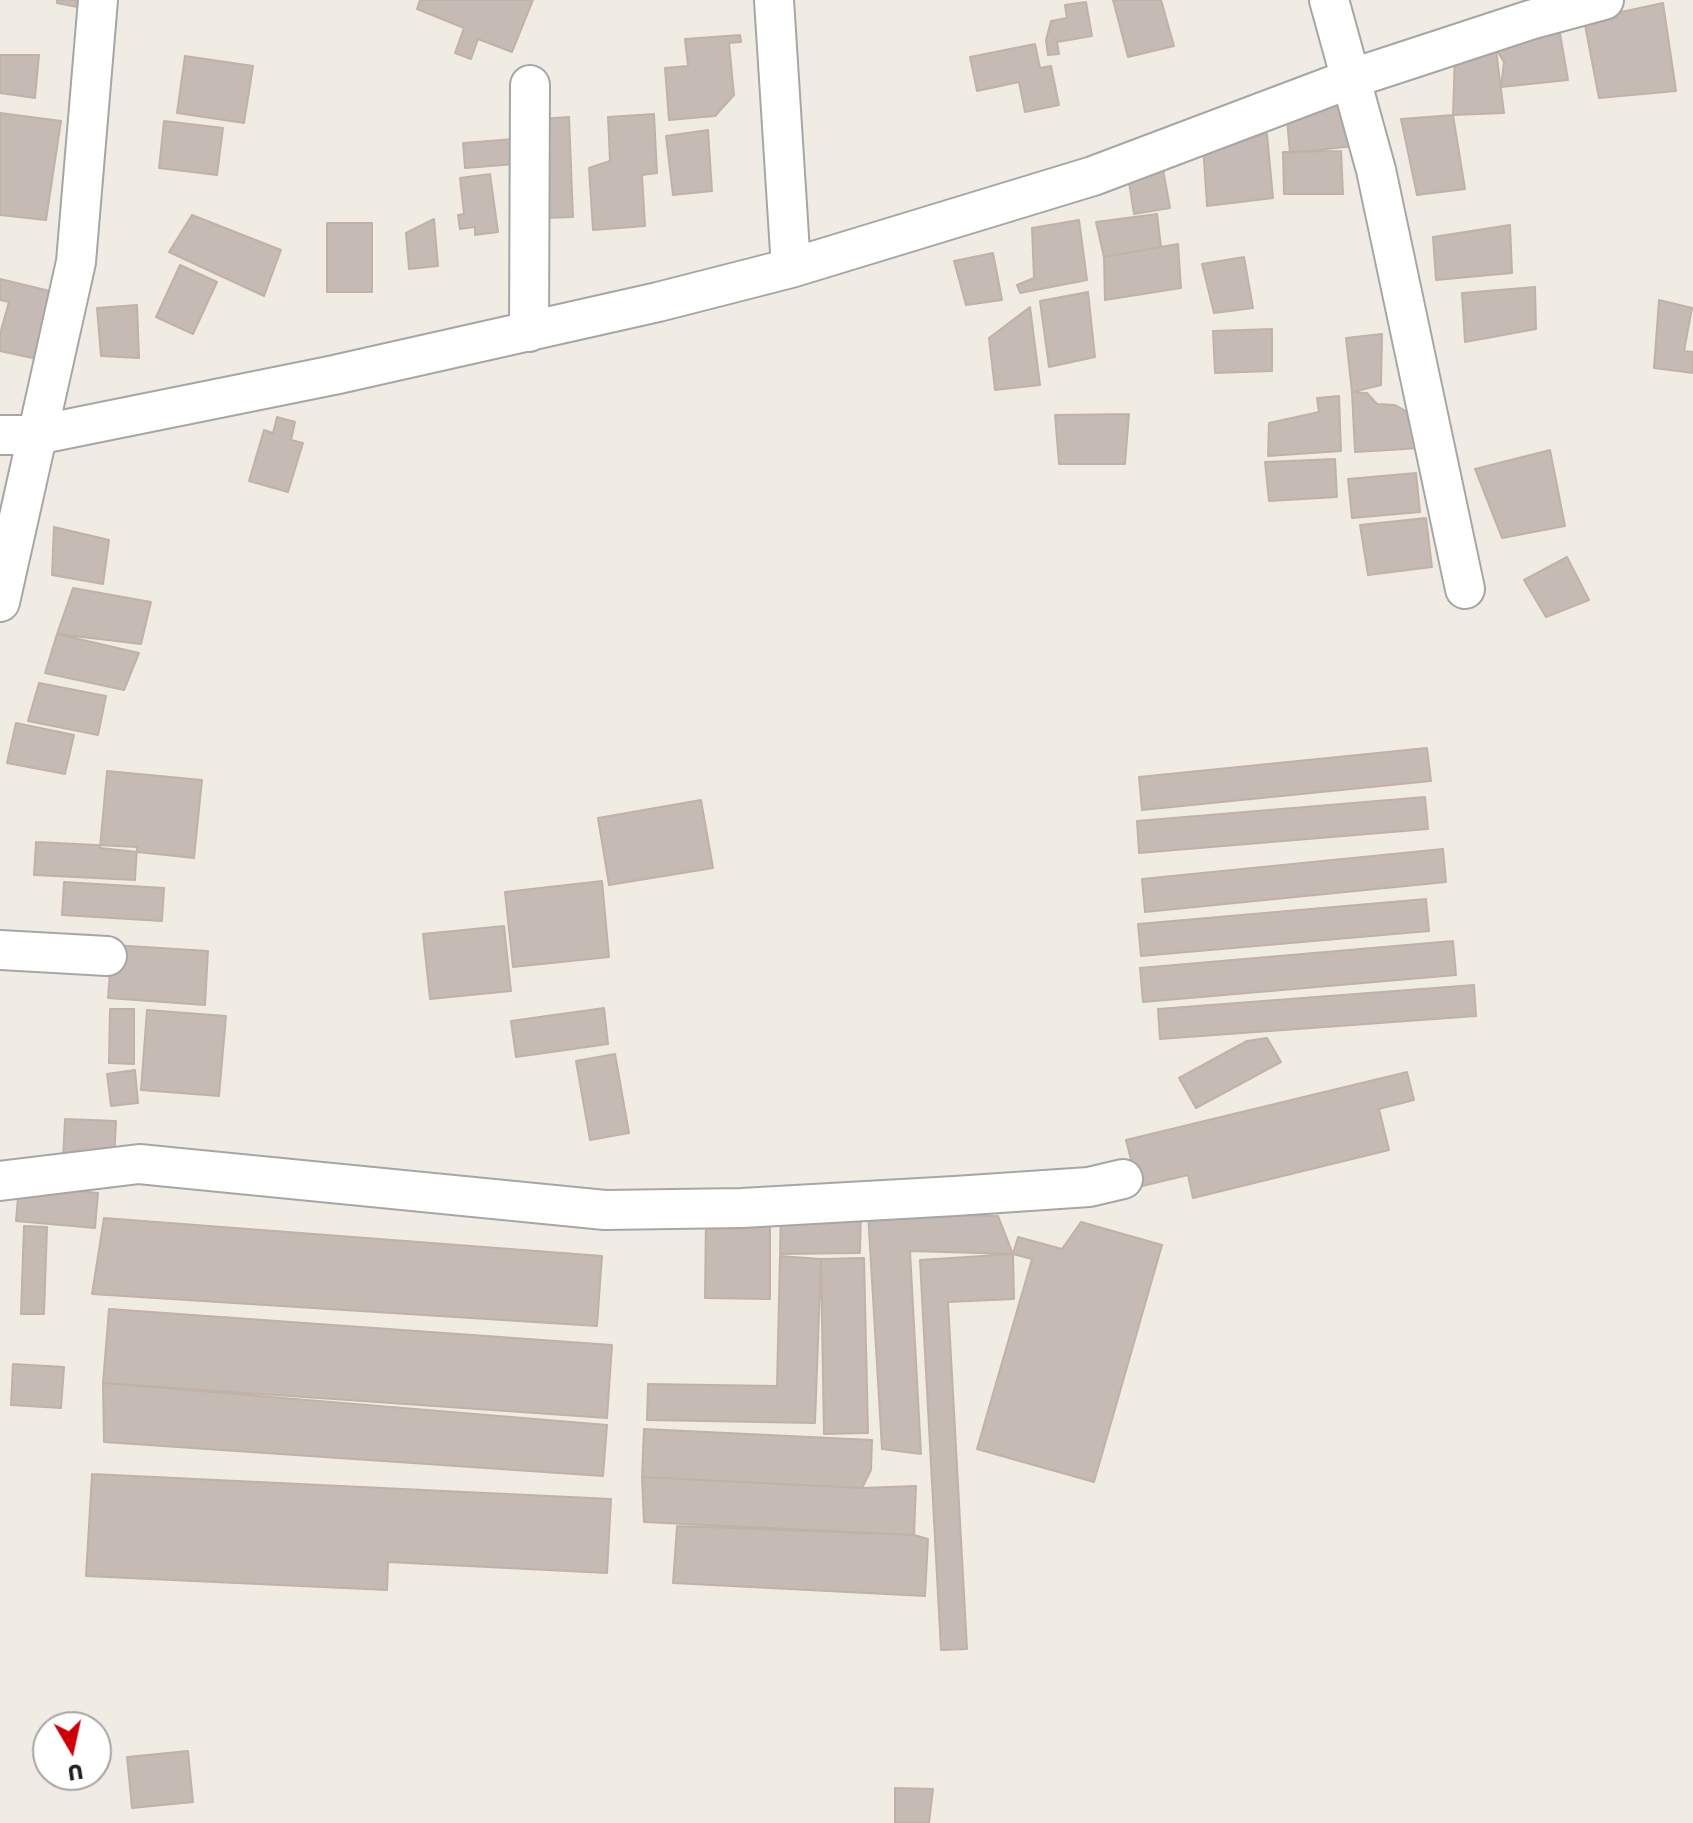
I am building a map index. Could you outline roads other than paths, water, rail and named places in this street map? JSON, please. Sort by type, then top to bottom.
[{"type":"street","points":[[0,602],[76,262],[98,0]]},
{"type":"street","points":[[774,0],[791,268]]},
{"type":"street","points":[[1329,0],[1376,170],[1465,589]]},
{"type":"street","points":[[0,435],[37,435],[529,332],[791,268],[1093,176],[1350,79],[1530,20],[1604,0]]},
{"type":"street","points":[[529,332],[530,85]]},
{"type":"street","points":[[0,950],[107,956]]},
{"type":"street","points":[[0,1181],[139,1164],[605,1210],[742,1208],[955,1196],[1089,1187],[1123,1179]]}]
